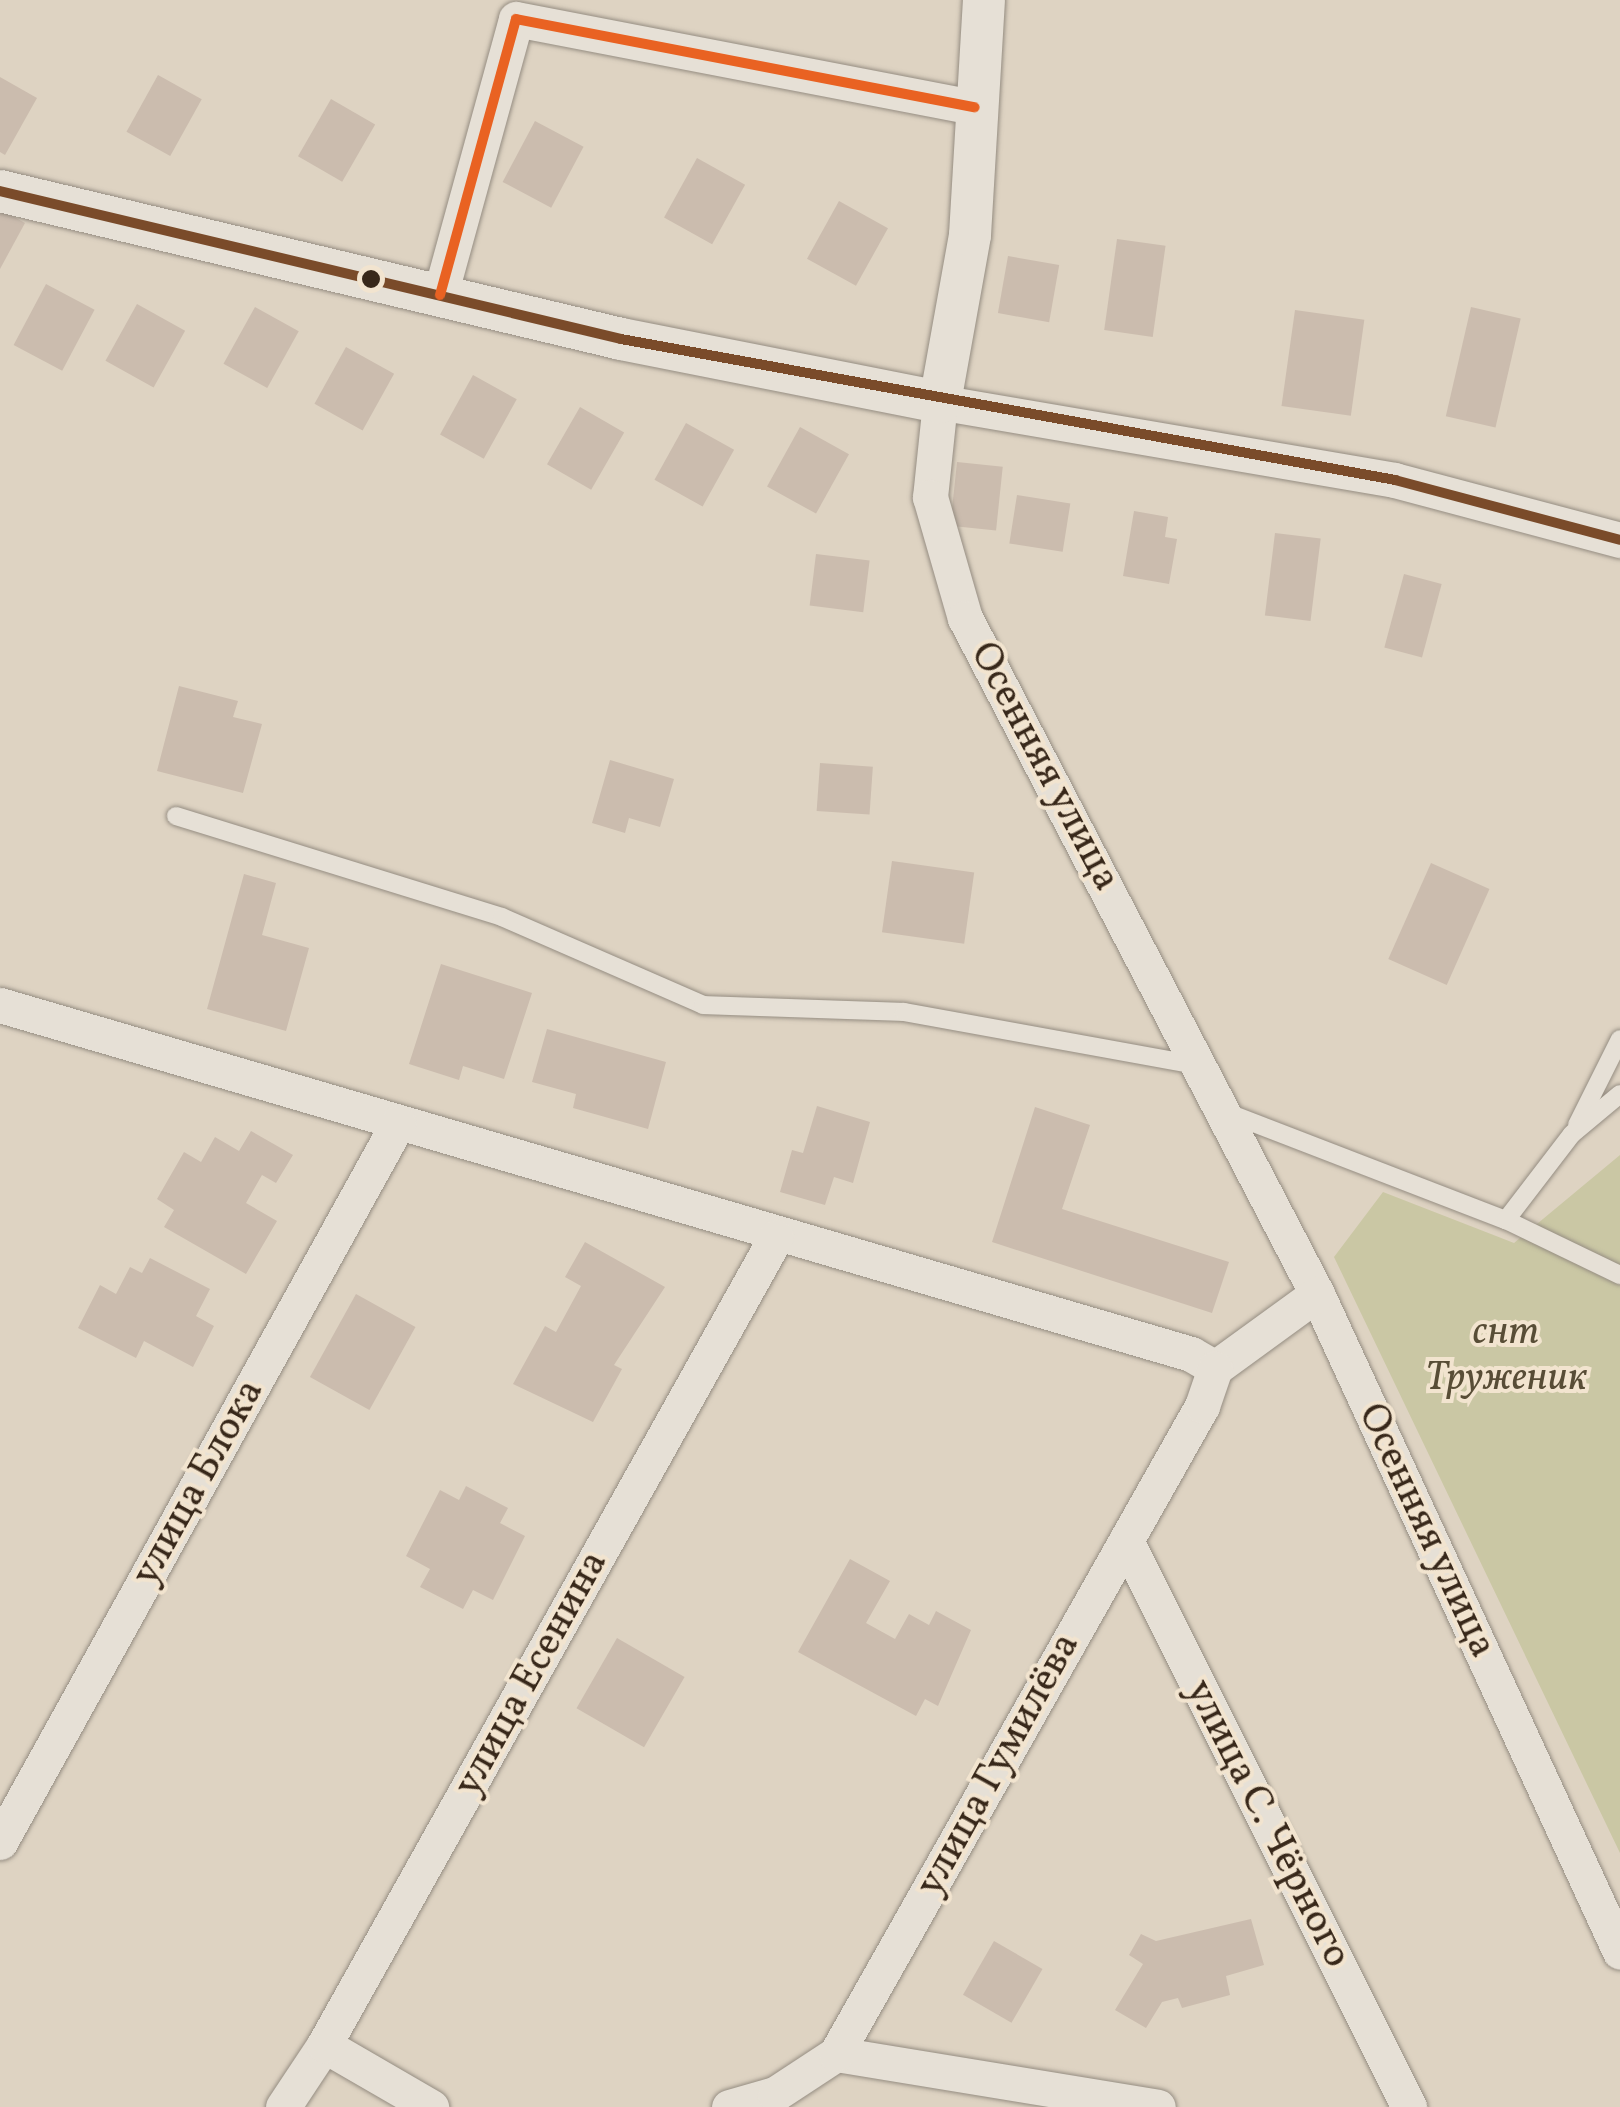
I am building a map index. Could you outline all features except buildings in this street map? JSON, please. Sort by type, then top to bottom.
[{"type":"street","points":[[940,402],[970,234],[984,0]]},
{"type":"street","points":[[440,296],[516,19],[976,108]]},
{"type":"street","points":[[0,192],[620,339],[940,402],[1396,480],[1620,540]]},
{"type":"street","name":"Осенняя улица","points":[[940,402],[930,497],[966,618],[1317,1294],[1620,1952]]},
{"type":"street","points":[[0,1005],[776,1237],[1191,1354],[1215,1368],[1317,1294]]},
{"type":"street","name":"улица Блока","points":[[0,1842],[398,1123]]},
{"type":"street","name":"улица Есенина","points":[[283,2107],[324,2045],[776,1237]]},
{"type":"street","name":"улица Гумилёва","points":[[728,2107],[775,2094],[836,2054],[1202,1406],[1215,1368]]},
{"type":"street","name":"улица С. Чёрного","points":[[1126,1541],[1409,2107]]},
{"type":"street","points":[[324,2045],[431,2107]]},
{"type":"street","points":[[836,2054],[1158,2107]]},
{"type":"lane","points":[[176,816],[502,918],[702,1005],[904,1012],[1135,1049],[1201,1067]]},
{"type":"lane","points":[[1506,1220],[1572,1134],[1620,1040]]},
{"type":"lane","points":[[1572,1134],[1620,1094]]},
{"type":"lane","points":[[1225,1112],[1506,1220],[1620,1275]]},
{"type":"green space","name":"снт Труженик","points":[[1620,1155],[1620,1853],[1334,1257],[1383,1192],[1514,1243]]},
{"type":"transit line","points":[[440,295],[516,19],[975,107]]},
{"type":"transit line","points":[[0,191],[621,339],[1395,480],[1620,540]]}]
